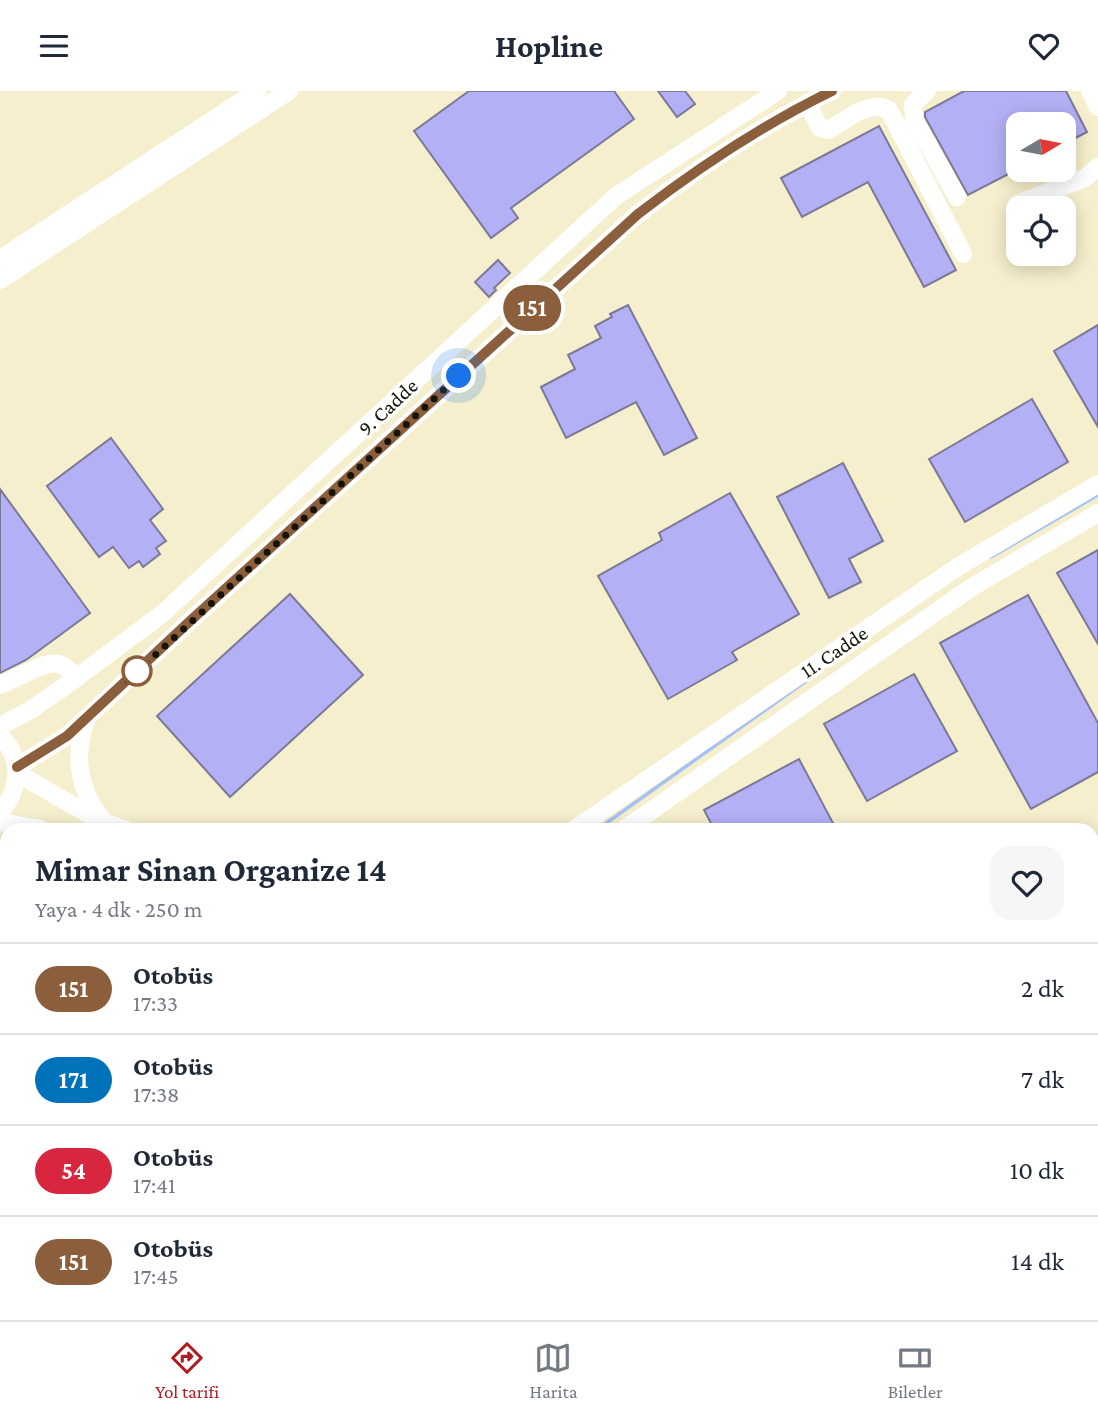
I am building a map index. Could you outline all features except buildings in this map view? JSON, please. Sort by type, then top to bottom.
[{"type":"street","points":[[0,259],[257,91]]},
{"type":"street","points":[[0,281],[289,91]]},
{"type":"street","name":"9. Cadde","points":[[0,726],[29,711],[77,678],[162,614],[617,196],[778,91]]},
{"type":"street","name":"9. Cadde","points":[[17,770],[67,736],[604,243],[710,160],[777,119],[832,91]]},
{"type":"street","points":[[928,91],[913,104],[915,120],[957,197]]},
{"type":"street","points":[[1090,91],[1098,107]]},
{"type":"street","points":[[807,103],[820,128],[828,130],[872,106],[881,105],[889,110],[963,254]]},
{"type":"street","points":[[1038,196],[1085,178],[1098,167]]},
{"type":"street","name":"11. Cadde","points":[[584,823],[959,566],[1098,484]]},
{"type":"street","name":"11. Cadde","points":[[634,823],[972,587],[1098,513]]},
{"type":"street","points":[[0,685],[47,664],[57,663],[66,667],[77,678]]},
{"type":"street","points":[[87,718],[79,752],[80,777],[89,801],[104,822]]},
{"type":"street","points":[[0,736],[9,746],[17,770],[17,783],[11,799],[0,812]]},
{"type":"street","points":[[17,770],[107,823]]},
{"type":"waterway","points":[[991,557],[1098,495]]},
{"type":"waterway","points":[[606,823],[813,676]]},
{"type":"bus line","name":"151","points":[[17,767],[67,736],[638,214],[710,160],[787,113],[832,91]]},
{"type":"route","points":[[137,671],[128,680],[459,376]]}]
